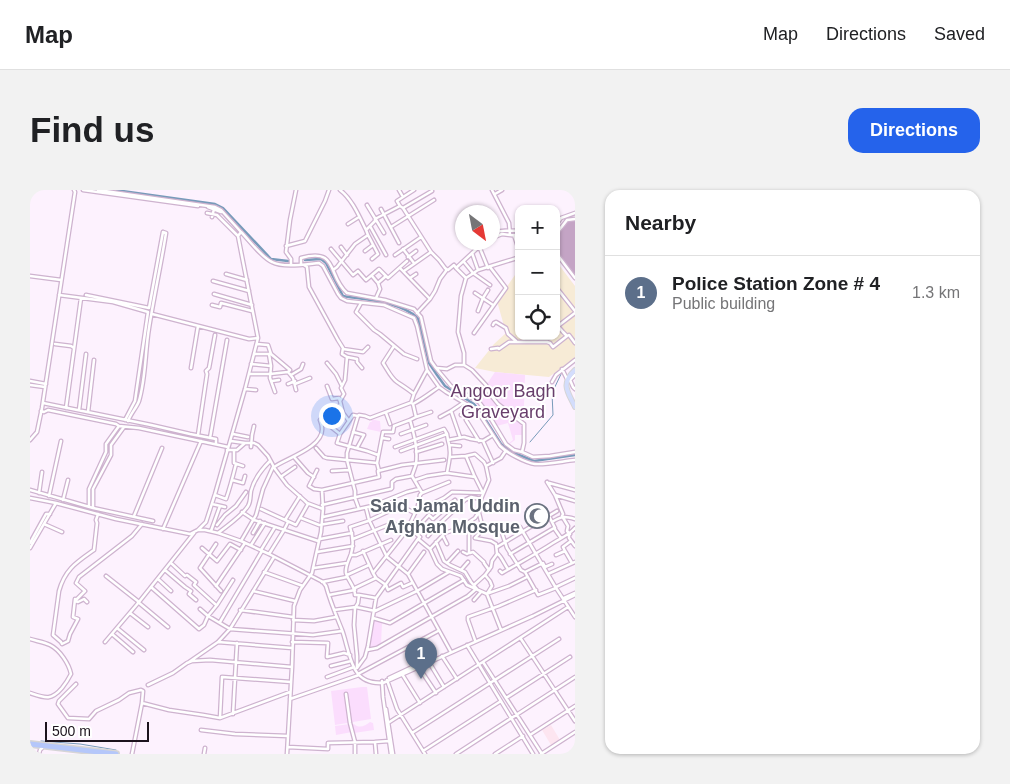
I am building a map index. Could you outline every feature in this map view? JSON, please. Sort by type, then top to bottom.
[{"type":"highway","points":[[31,745],[79,752],[115,754]]},
{"type":"main road","points":[[575,373],[567,379],[566,383],[566,389],[575,408]]},
{"type":"main road","points":[[575,373],[568,384],[575,403]]},
{"type":"street","points":[[30,440],[37,432],[43,403],[74,190]]},
{"type":"street","points":[[83,190],[208,207],[222,211]]},
{"type":"street","points":[[98,190],[215,207],[222,211],[260,252],[273,263],[292,265],[319,263],[323,266],[341,298],[347,301],[384,305],[414,318],[427,370],[446,392],[474,409],[480,415],[505,451],[535,464],[575,460]]},
{"type":"street","points":[[292,265],[286,252],[286,246],[296,190]]},
{"type":"street","points":[[286,246],[305,240],[329,190]]},
{"type":"street","points":[[340,190],[345,194],[359,217],[378,254],[372,258]]},
{"type":"street","points":[[399,190],[403,197]]},
{"type":"street","points":[[414,190],[396,201],[446,271],[430,299],[417,313]]},
{"type":"street","points":[[492,190],[509,223],[510,235]]},
{"type":"street","points":[[495,194],[502,190]]},
{"type":"street","points":[[366,230],[376,219],[384,214],[432,191]]},
{"type":"street","points":[[391,227],[434,200]]},
{"type":"street","points":[[367,205],[384,233]]},
{"type":"street","points":[[213,216],[214,209]]},
{"type":"street","points":[[381,209],[399,243]]},
{"type":"street","points":[[560,219],[575,213]]},
{"type":"street","points":[[105,642],[196,531],[206,522],[255,354],[258,338],[238,236],[217,215],[207,214]]},
{"type":"street","points":[[348,224],[359,217]]},
{"type":"street","points":[[560,229],[567,220],[575,218]]},
{"type":"street","points":[[370,226],[386,255]]},
{"type":"street","points":[[500,230],[515,231]]},
{"type":"street","points":[[86,295],[149,308],[163,232],[166,233],[149,329],[139,403],[126,420]]},
{"type":"street","points":[[238,236],[241,232]]},
{"type":"street","points":[[500,235],[514,235],[515,238]]},
{"type":"street","points":[[333,270],[337,268],[355,244],[368,236]]},
{"type":"street","points":[[395,255],[421,237]]},
{"type":"street","points":[[364,251],[373,245]]},
{"type":"street","points":[[341,247],[347,255]]},
{"type":"street","points":[[331,249],[352,274],[358,270],[366,280],[379,269],[386,276]]},
{"type":"street","points":[[403,249],[408,259],[414,263]]},
{"type":"street","points":[[445,268],[448,270],[454,266],[456,268],[474,250]]},
{"type":"street","points":[[474,333],[506,288],[489,267],[480,250]]},
{"type":"street","points":[[378,283],[386,276],[388,278],[400,268],[416,251]]},
{"type":"street","points":[[404,271],[431,252]]},
{"type":"street","points":[[472,253],[478,270]]},
{"type":"street","points":[[362,368],[357,359],[342,354],[344,348],[309,286],[307,267],[302,264],[301,258],[321,255],[328,260],[347,293],[376,298],[414,309],[421,317],[431,361],[451,386],[479,402],[506,444],[514,450],[533,457],[575,452]]},
{"type":"street","points":[[560,258],[575,278]]},
{"type":"street","points":[[464,365],[464,353],[458,332],[461,296],[466,278],[478,270],[515,259]]},
{"type":"street","points":[[464,262],[473,273],[490,285]]},
{"type":"street","points":[[400,268],[430,299]]},
{"type":"street","points":[[456,268],[466,278]]},
{"type":"street","points":[[226,274],[247,280]]},
{"type":"street","points":[[410,278],[416,274]]},
{"type":"street","points":[[30,276],[61,280]]},
{"type":"street","points":[[372,276],[380,289],[376,298]]},
{"type":"street","points":[[213,281],[249,291]]},
{"type":"street","points":[[478,311],[488,290]]},
{"type":"street","points":[[476,292],[493,306]]},
{"type":"street","points":[[560,292],[575,312],[560,323]]},
{"type":"street","points":[[214,294],[252,305]]},
{"type":"street","points":[[59,295],[113,302],[148,312],[135,401],[126,420]]},
{"type":"street","points":[[66,408],[81,298]]},
{"type":"street","points":[[212,305],[220,306],[221,303],[253,311]]},
{"type":"street","points":[[361,303],[356,312],[368,325],[404,354],[417,359]]},
{"type":"street","points":[[152,314],[249,339],[258,338]]},
{"type":"street","points":[[493,325],[496,322],[506,328],[508,334],[517,342]]},
{"type":"street","points":[[192,368],[198,326]]},
{"type":"street","points":[[560,328],[575,343]]},
{"type":"street","points":[[198,435],[206,372],[212,354],[215,335]]},
{"type":"street","points":[[492,349],[499,349],[509,342],[547,342],[553,347],[568,336]]},
{"type":"street","points":[[210,438],[227,340]]},
{"type":"street","points":[[55,344],[74,348]]},
{"type":"street","points":[[256,344],[267,344],[270,354],[270,374],[274,392],[280,390]]},
{"type":"street","points":[[394,346],[383,363],[397,382],[404,385],[414,394]]},
{"type":"street","points":[[343,349],[363,352],[368,347]]},
{"type":"street","points":[[79,410],[86,354]]},
{"type":"street","points":[[255,354],[270,354],[290,370],[288,372],[295,383],[296,390]]},
{"type":"street","points":[[342,386],[345,380],[347,356]]},
{"type":"street","points":[[88,412],[94,360]]},
{"type":"street","points":[[552,382],[562,369],[575,360]]},
{"type":"street","points":[[327,363],[336,374],[344,394],[340,403],[334,408]]},
{"type":"street","points":[[251,364],[271,366]]},
{"type":"street","points":[[291,375],[301,369],[303,364]]},
{"type":"street","points":[[436,368],[448,369],[455,365],[464,365],[472,370],[486,385],[489,393],[498,404],[524,424],[522,452]]},
{"type":"street","points":[[562,369],[567,379]]},
{"type":"street","points":[[416,418],[412,403],[414,394],[427,370]]},
{"type":"street","points":[[249,374],[288,372]]},
{"type":"street","points":[[575,373],[570,380],[575,389]]},
{"type":"street","points":[[288,384],[310,378]]},
{"type":"street","points":[[272,381],[279,380]]},
{"type":"street","points":[[30,381],[45,385]]},
{"type":"street","points":[[30,386],[45,385]]},
{"type":"street","points":[[327,386],[332,399],[338,398],[343,414],[350,421]]},
{"type":"street","points":[[378,455],[337,443],[340,434],[353,415],[370,418],[386,413],[424,398],[439,386]]},
{"type":"street","points":[[245,389],[256,390]]},
{"type":"street","points":[[43,403],[216,439],[216,444]]},
{"type":"street","points":[[440,417],[463,403]]},
{"type":"street","points":[[462,415],[474,409]]},
{"type":"street","points":[[41,411],[48,410],[116,424],[118,426],[139,428],[216,444],[234,450],[237,450],[246,443]]},
{"type":"street","points":[[451,411],[460,437]]},
{"type":"street","points":[[317,470],[310,486],[314,489],[322,490],[379,477],[377,463],[383,432],[392,432],[394,426],[431,412]]},
{"type":"street","points":[[386,413],[390,424]]},
{"type":"street","points":[[320,419],[325,414]]},
{"type":"street","points":[[358,416],[347,453],[347,460],[355,492],[354,498],[359,509]]},
{"type":"street","points":[[320,419],[340,434]]},
{"type":"street","points":[[241,541],[254,520],[263,489],[274,466],[294,457],[320,438],[322,429],[320,419]]},
{"type":"street","points":[[410,420],[416,446],[416,464],[412,476]]},
{"type":"street","points":[[466,420],[481,441],[493,463]]},
{"type":"street","points":[[401,434],[426,425]]},
{"type":"street","points":[[89,506],[89,489],[106,452],[106,444],[118,426]]},
{"type":"street","points":[[251,447],[254,426]]},
{"type":"street","points":[[93,508],[93,489],[111,456],[111,445],[124,427]]},
{"type":"street","points":[[395,447],[444,430],[450,445],[447,473]]},
{"type":"street","points":[[353,432],[364,435],[357,448]]},
{"type":"street","points":[[232,434],[248,437]]},
{"type":"street","points":[[401,451],[447,434]]},
{"type":"street","points":[[448,440],[464,437],[481,441],[493,435]]},
{"type":"street","points":[[382,438],[389,439]]},
{"type":"street","points":[[49,496],[61,441]]},
{"type":"street","points":[[163,529],[201,441]]},
{"type":"street","points":[[231,441],[258,445],[268,456],[287,485],[308,504],[323,509]]},
{"type":"street","points":[[416,452],[442,444]]},
{"type":"street","points":[[450,445],[460,446]]},
{"type":"street","points":[[134,516],[162,448]]},
{"type":"street","points":[[316,448],[324,457],[377,463]]},
{"type":"street","points":[[215,495],[226,499],[232,484],[236,464],[234,463],[234,450]]},
{"type":"street","points":[[486,466],[501,458],[505,451]]},
{"type":"street","points":[[450,456],[475,454],[486,466],[489,480],[481,499],[479,512],[483,529],[475,538],[491,540],[496,544],[497,554],[491,568],[477,589],[474,600]]},
{"type":"street","points":[[466,456],[483,493]]},
{"type":"street","points":[[294,457],[314,477]]},
{"type":"street","points":[[379,470],[444,460]]},
{"type":"street","points":[[218,533],[248,506],[251,497],[250,493],[257,476],[270,461]]},
{"type":"street","points":[[236,464],[243,466]]},
{"type":"street","points":[[281,476],[295,467]]},
{"type":"street","points":[[332,471],[349,470]]},
{"type":"street","points":[[39,493],[42,472]]},
{"type":"street","points":[[415,480],[447,473],[475,477]]},
{"type":"street","points":[[232,480],[242,483],[245,476]]},
{"type":"street","points":[[412,476],[422,493]]},
{"type":"street","points":[[322,505],[391,489],[392,482],[396,479],[412,476]]},
{"type":"street","points":[[63,500],[68,480]]},
{"type":"street","points":[[373,573],[408,529],[416,512],[420,495],[450,482]]},
{"type":"street","points":[[575,490],[547,482],[556,495],[563,514],[562,516],[568,526],[567,531],[575,546]]},
{"type":"street","points":[[323,517],[366,508],[420,488]]},
{"type":"street","points":[[30,490],[93,508],[153,521]]},
{"type":"street","points":[[287,754],[295,601],[313,568],[323,517],[322,490]]},
{"type":"street","points":[[217,525],[236,506],[246,492]]},
{"type":"street","points":[[376,598],[356,595],[355,589],[347,576],[347,563],[353,546],[350,526],[400,506],[416,512],[452,492],[483,493]]},
{"type":"street","points":[[556,495],[575,501]]},
{"type":"street","points":[[269,554],[284,530],[286,521],[300,496]]},
{"type":"street","points":[[428,536],[465,500],[471,497],[481,499]]},
{"type":"street","points":[[30,499],[56,503],[190,534],[196,531],[211,531],[251,545],[322,582],[326,586],[355,668],[359,675],[369,681],[382,683],[450,651]]},
{"type":"street","points":[[414,531],[428,515],[433,519],[456,500]]},
{"type":"street","points":[[30,548],[56,503]]},
{"type":"street","points":[[212,504],[225,507]]},
{"type":"street","points":[[261,509],[296,525],[308,504]]},
{"type":"street","points":[[211,531],[220,506]]},
{"type":"street","points":[[366,508],[369,520],[387,557],[408,574],[450,651]]},
{"type":"street","points":[[497,547],[556,511]]},
{"type":"street","points":[[242,512],[254,520],[318,541],[352,533]]},
{"type":"street","points":[[430,549],[448,532],[467,524],[479,512]]},
{"type":"street","points":[[571,518],[575,513]]},
{"type":"street","points":[[30,543],[46,514],[50,514]]},
{"type":"street","points":[[75,599],[73,616],[78,620],[68,641],[62,644],[53,636],[60,585],[71,567],[94,550],[98,514]]},
{"type":"street","points":[[549,516],[561,538]]},
{"type":"street","points":[[552,522],[562,516],[575,519]]},
{"type":"street","points":[[301,518],[319,525],[343,521]]},
{"type":"street","points":[[253,533],[260,521]]},
{"type":"street","points":[[251,545],[265,523]]},
{"type":"street","points":[[327,677],[355,668],[365,657],[375,612],[376,598],[420,536],[414,531],[393,523],[353,539]]},
{"type":"street","points":[[44,524],[62,532]]},
{"type":"street","points":[[87,602],[84,599],[78,602],[75,601],[85,591],[76,583],[79,577],[132,536],[142,524]]},
{"type":"street","points":[[467,524],[469,552]]},
{"type":"street","points":[[220,622],[275,527]]},
{"type":"street","points":[[520,527],[575,617]]},
{"type":"street","points":[[510,554],[555,528]]},
{"type":"street","points":[[500,571],[502,573],[518,565],[570,534],[575,528]]},
{"type":"street","points":[[502,533],[510,554],[522,572],[525,572],[539,595],[575,578]]},
{"type":"street","points":[[443,536],[447,544]]},
{"type":"street","points":[[418,539],[430,549],[437,564],[442,569],[461,576],[467,585],[487,594],[501,629]]},
{"type":"street","points":[[350,556],[391,540]]},
{"type":"street","points":[[548,574],[573,563],[563,547],[571,541]]},
{"type":"street","points":[[436,542],[442,558],[447,563],[466,573],[477,589]]},
{"type":"street","points":[[216,586],[245,543]]},
{"type":"street","points":[[216,544],[200,568],[221,591]]},
{"type":"street","points":[[202,548],[216,560],[230,544],[240,550]]},
{"type":"street","points":[[316,553],[353,546]]},
{"type":"street","points":[[363,551],[376,578],[386,585],[388,590],[401,582],[403,587],[412,583]]},
{"type":"street","points":[[447,563],[458,551]]},
{"type":"street","points":[[497,551],[508,569]]},
{"type":"street","points":[[556,555],[565,551]]},
{"type":"street","points":[[408,574],[424,552]]},
{"type":"street","points":[[463,552],[467,554],[473,552],[489,570]]},
{"type":"street","points":[[148,685],[173,673],[218,642],[230,629],[274,557]]},
{"type":"street","points":[[498,561],[502,558]]},
{"type":"street","points":[[171,562],[185,576],[187,574],[196,582],[194,586],[215,604]]},
{"type":"street","points":[[461,570],[468,562]]},
{"type":"street","points":[[313,568],[347,563]]},
{"type":"street","points":[[543,564],[545,567],[552,564]]},
{"type":"street","points":[[525,572],[543,564]]},
{"type":"street","points":[[322,582],[347,576],[369,565]]},
{"type":"street","points":[[164,570],[191,591],[189,594],[196,600]]},
{"type":"street","points":[[264,572],[303,586]]},
{"type":"street","points":[[333,610],[356,607],[375,612],[449,572]]},
{"type":"street","points":[[485,575],[490,580],[492,586],[487,594]]},
{"type":"street","points":[[106,576],[168,627]]},
{"type":"street","points":[[487,594],[527,577]]},
{"type":"street","points":[[329,596],[355,589],[376,578]]},
{"type":"street","points":[[157,579],[171,591]]},
{"type":"street","points":[[151,587],[197,628],[201,628],[233,580]]},
{"type":"street","points":[[373,618],[390,623],[464,580]]},
{"type":"street","points":[[367,650],[377,648],[477,589]]},
{"type":"street","points":[[475,640],[469,617],[536,590]]},
{"type":"street","points":[[253,591],[295,601]]},
{"type":"street","points":[[392,754],[383,697],[382,683],[385,679],[501,629],[575,594]]},
{"type":"street","points":[[355,668],[357,656],[354,625],[359,595]]},
{"type":"street","points":[[388,724],[568,607]]},
{"type":"street","points":[[200,609],[230,629],[314,635],[342,631]]},
{"type":"street","points":[[240,610],[314,621],[336,617]]},
{"type":"street","points":[[130,613],[148,627]]},
{"type":"street","points":[[117,628],[144,650]]},
{"type":"street","points":[[467,644],[501,629]]},
{"type":"street","points":[[290,699],[359,675],[439,630]]},
{"type":"street","points":[[112,634],[133,652]]},
{"type":"street","points":[[521,638],[575,721]]},
{"type":"street","points":[[30,639],[49,644],[53,647],[63,657],[71,674],[68,681],[56,695],[45,697],[30,693]]},
{"type":"street","points":[[412,734],[559,639]]},
{"type":"street","points":[[218,642],[292,648]]},
{"type":"street","points":[[292,642],[328,643],[327,657],[344,653],[350,655]]},
{"type":"street","points":[[233,714],[238,643]]},
{"type":"street","points":[[467,644],[478,665],[534,754]]},
{"type":"street","points":[[442,656],[457,679]]},
{"type":"street","points":[[505,698],[570,657]]},
{"type":"street","points":[[187,662],[210,660],[292,667]]},
{"type":"street","points":[[331,666],[352,661]]},
{"type":"street","points":[[429,662],[444,687]]},
{"type":"street","points":[[483,662],[542,754],[575,732]]},
{"type":"street","points":[[418,666],[436,693]]},
{"type":"street","points":[[402,674],[420,702]]},
{"type":"street","points":[[220,718],[222,677],[291,682]]},
{"type":"street","points":[[456,754],[575,677]]},
{"type":"street","points":[[388,680],[397,710],[424,753],[501,701]]},
{"type":"street","points":[[76,684],[58,701],[58,704],[68,718],[89,719],[96,711],[120,700],[129,693],[143,691],[132,754]]},
{"type":"street","points":[[142,703],[170,710],[220,718],[290,692]]},
{"type":"street","points":[[346,694],[355,742],[355,754]]},
{"type":"street","points":[[530,735],[575,706]]},
{"type":"street","points":[[201,730],[235,734],[288,736]]},
{"type":"street","points":[[494,754],[523,736]]},
{"type":"street","points":[[288,747],[328,749],[328,743],[390,741]]},
{"type":"street","points":[[375,742],[376,754]]},
{"type":"street","points":[[39,754],[42,747]]},
{"type":"street","points":[[204,754],[205,748]]},
{"type":"shaded area","points":[[575,219],[574,276],[560,257],[560,230],[568,220]]},
{"type":"shaded area","points":[[560,266],[575,286],[575,358],[549,377],[495,372],[475,368],[494,344],[506,333],[497,301],[515,275],[515,340],[560,340]]},
{"type":"shaded area","points":[[551,725],[560,740],[551,745],[542,730]]},
{"type":"green space","name":"Angoor Bagh Graveyard","points":[[495,372],[525,375],[523,435],[515,435],[515,440],[508,445],[513,440],[508,423],[493,427],[475,402]]},
{"type":"green space","points":[[370,419],[380,421],[381,432],[367,429],[370,422],[372,422]]},
{"type":"green space","points":[[374,619],[382,623],[381,644],[369,649]]},
{"type":"green space","points":[[367,687],[371,719],[335,725],[331,691]]},
{"type":"green space","points":[[370,722],[373,723],[374,730],[354,733],[351,725],[362,726]]},
{"type":"green space","points":[[350,724],[352,732],[336,735],[335,726]]},
{"type":"waterway","points":[[115,190],[215,204],[223,208],[271,259],[288,261]]},
{"type":"waterway","points":[[305,260],[321,259],[326,263],[343,296],[392,305],[402,308],[418,318],[429,363],[445,386],[474,404],[501,444],[514,453],[534,461],[575,455]]},
{"type":"waterway","points":[[530,442],[553,415],[552,393],[562,372]]},
{"type":"waterway","points":[[41,741],[80,744],[116,750]]},
{"type":"place","name":"Said Jamal Uddin Afghan Mosque","points":[[537,516]]},
{"type":"place","name":"Police Station Zone # 4","points":[[421,679]]}]
